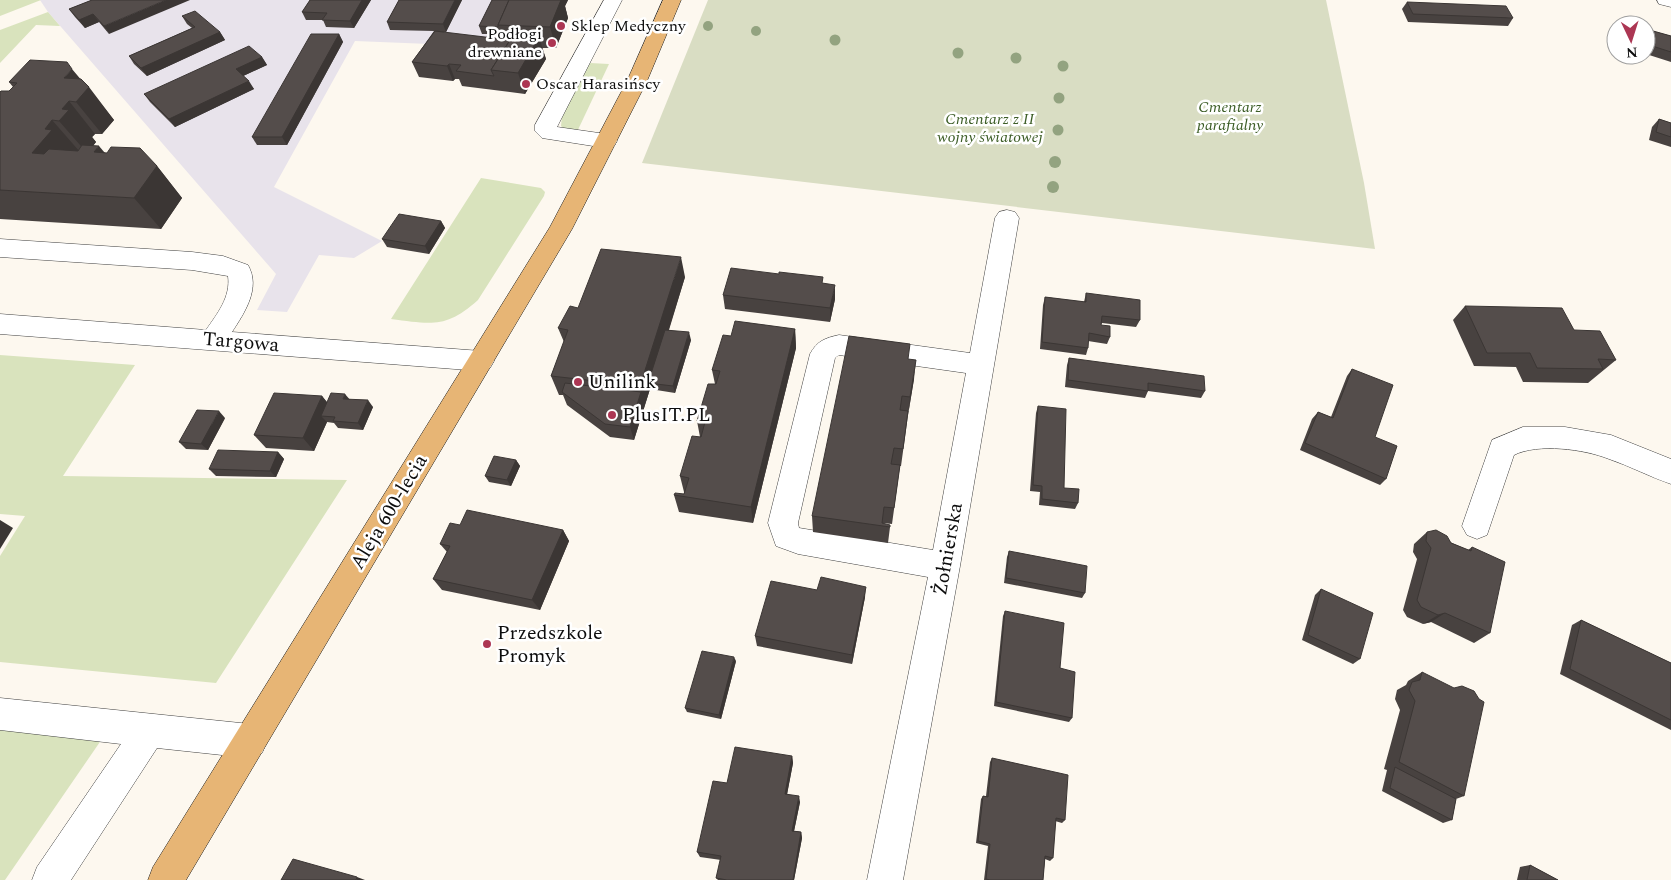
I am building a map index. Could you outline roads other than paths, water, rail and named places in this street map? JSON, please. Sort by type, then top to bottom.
[{"type":"main road","name":"Aleja 600-lecia","points":[[166,880],[560,229],[637,81],[672,0]]},
{"type":"street","points":[[606,141],[550,133],[546,131],[546,126],[613,0]]},
{"type":"street","points":[[1666,0],[1671,1]]},
{"type":"street","name":"Żołnierska","points":[[885,880],[945,566],[1007,218]]},
{"type":"street","points":[[0,248],[223,264],[239,271],[243,280],[239,295],[213,340]]},
{"type":"street","name":"Targowa","points":[[0,324],[481,361]]},
{"type":"street","points":[[945,566],[798,541],[786,537],[783,523],[823,354],[830,347],[839,345],[981,365]]},
{"type":"street","points":[[1477,526],[1502,448],[1523,438],[1565,438],[1611,447],[1671,472]]},
{"type":"street","points":[[0,714],[250,741]]},
{"type":"street","points":[[50,880],[150,729]]},
{"type":"place","name":"Sklep Medyczny","points":[[561,26]]},
{"type":"place","name":"Podłogi drewniane","points":[[552,43]]},
{"type":"place","name":"Oscar Harasińscy","points":[[526,84]]},
{"type":"place","name":"Unilink","points":[[578,382]]},
{"type":"place","name":"PlusIT.PL","points":[[612,415]]},
{"type":"place","name":"Przedszkole Promyk","points":[[487,644]]},
{"type":"park label","name":"Cmentarz parafialny","points":[[1230,116]]},
{"type":"park label","name":"Cmentarz z II wojny światowej","points":[[990,128]]}]
